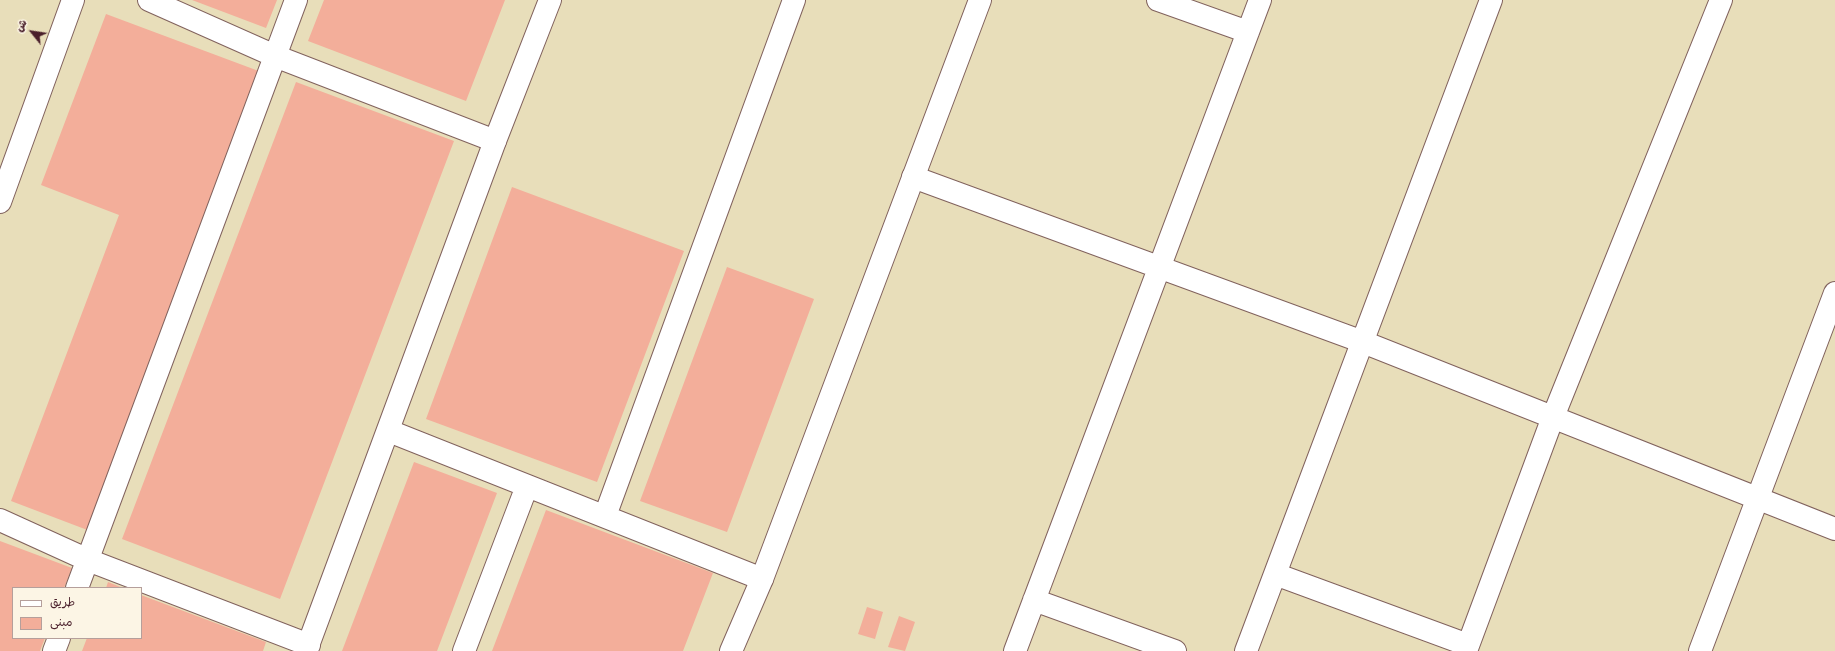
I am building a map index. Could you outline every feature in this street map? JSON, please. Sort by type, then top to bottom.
[{"type":"street","points":[[0,202],[73,0]]},
{"type":"street","points":[[149,0],[275,56],[495,141]]},
{"type":"street","points":[[77,587],[296,0]]},
{"type":"street","points":[[0,520],[88,560],[307,648],[389,431],[495,141],[550,0]]},
{"type":"street","points":[[605,516],[794,0]]},
{"type":"street","points":[[731,651],[762,579],[980,0]]},
{"type":"street","points":[[1158,0],[1248,32]]},
{"type":"street","points":[[1015,651],[1260,0]]},
{"type":"street","points":[[1246,651],[1491,0]]},
{"type":"street","points":[[1275,574],[1467,648],[1554,417],[1721,0]]},
{"type":"street","points":[[913,178],[1363,342],[1835,529]]},
{"type":"street","points":[[1700,651],[1759,498],[1835,293]]},
{"type":"street","points":[[389,431],[762,579]]},
{"type":"street","points":[[464,651],[527,486]]},
{"type":"street","points":[[1034,600],[1175,651]]},
{"type":"street","points":[[54,651],[59,639]]},
{"type":"building","points":[[192,0],[277,0],[266,28]]},
{"type":"building","points":[[324,0],[505,0],[466,101],[308,41]]},
{"type":"building","points":[[106,14],[264,73],[90,531],[11,501],[119,215],[41,185]]},
{"type":"building","points":[[296,82],[454,141],[280,599],[122,539]]},
{"type":"building","points":[[512,187],[684,251],[597,482],[426,419]]},
{"type":"building","points":[[727,267],[814,299],[727,532],[640,501]]},
{"type":"building","points":[[414,462],[497,493],[437,651],[342,651]]},
{"type":"building","points":[[546,510],[713,573],[683,651],[492,651]]},
{"type":"building","points":[[0,541],[72,568],[64,587],[12,587],[12,639],[45,639],[40,651],[0,651]]},
{"type":"building","points":[[108,582],[120,587],[106,587]]},
{"type":"building","points":[[142,595],[266,642],[263,651],[82,651],[87,639],[142,639]]},
{"type":"building","points":[[867,607],[883,612],[875,639],[858,634]]},
{"type":"building","points":[[899,616],[915,622],[905,651],[888,647]]}]
